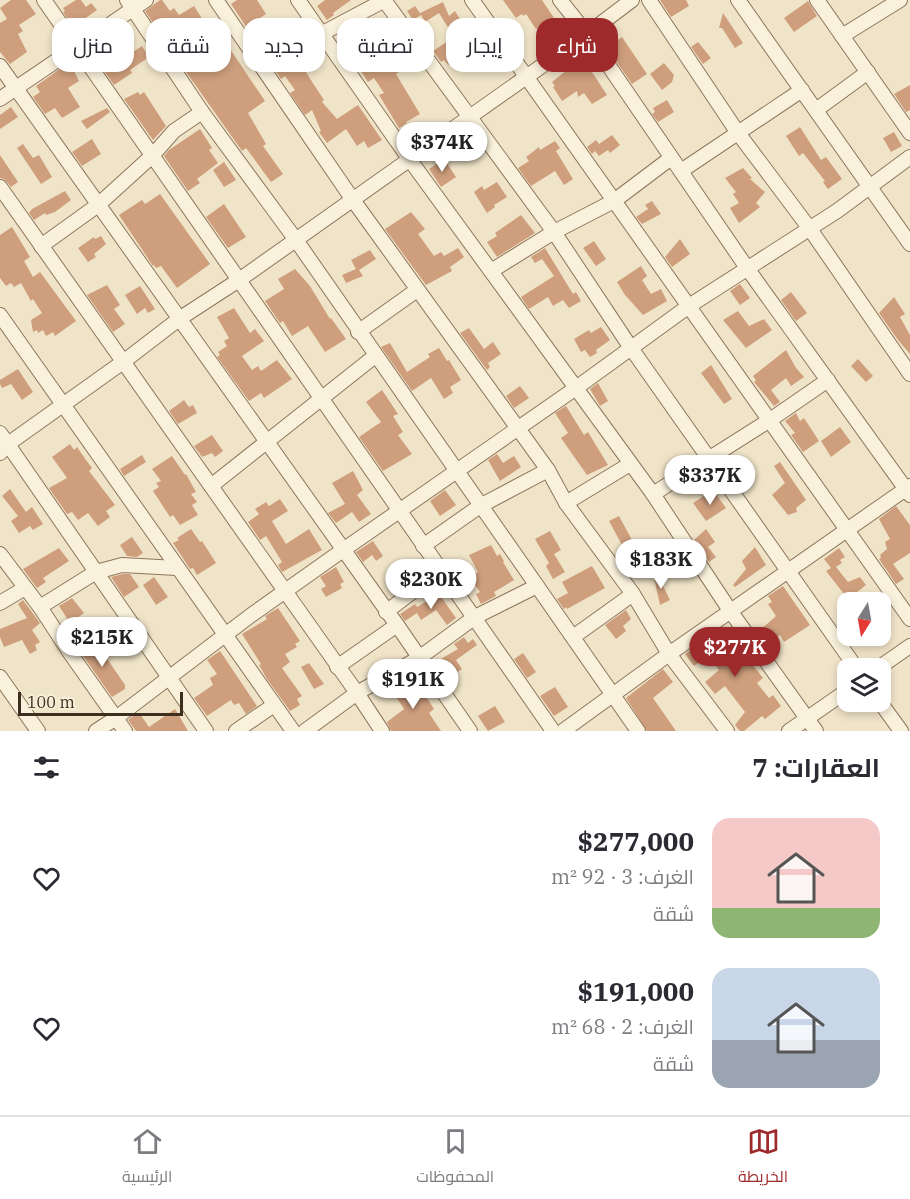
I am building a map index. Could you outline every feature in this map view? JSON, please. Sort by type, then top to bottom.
[{"type":"street","points":[[44,0],[57,18]]},
{"type":"street","points":[[113,18],[130,4],[146,0]]},
{"type":"street","points":[[216,0],[352,200],[548,470],[566,503],[633,594],[669,654],[727,731]]},
{"type":"street","points":[[298,0],[310,18]]},
{"type":"street","points":[[325,32],[385,0],[554,232],[631,348],[849,658]]},
{"type":"street","points":[[472,0],[910,619]]},
{"type":"street","points":[[560,0],[574,18]]},
{"type":"street","points":[[608,18],[632,0]]},
{"type":"street","points":[[649,0],[738,133],[810,229],[910,375]]},
{"type":"street","points":[[738,0],[910,244]]},
{"type":"street","points":[[817,0],[910,133]]},
{"type":"street","points":[[842,36],[902,0],[910,8]]},
{"type":"street","points":[[130,4],[202,111],[296,240],[638,731]]},
{"type":"street","points":[[325,40],[653,494],[730,612],[816,731]]},
{"type":"street","points":[[0,99],[52,64]]},
{"type":"street","points":[[0,66],[470,731]]},
{"type":"street","points":[[206,731],[3,443],[63,405],[179,319],[239,280],[536,70]]},
{"type":"street","points":[[95,72],[553,731]]},
{"type":"street","points":[[562,731],[669,654],[909,490],[747,268],[613,72]]},
{"type":"street","points":[[816,110],[868,72]]},
{"type":"street","points":[[681,171],[802,90]]},
{"type":"street","points":[[42,246],[98,205],[152,156],[174,130],[202,111]]},
{"type":"street","points":[[96,731],[343,550],[576,388],[689,306],[871,188],[910,157]]},
{"type":"street","points":[[491,272],[554,232],[614,201],[671,158]]},
{"type":"street","points":[[0,187],[382,731]]},
{"type":"street","points":[[358,332],[417,290]]},
{"type":"street","points":[[0,315],[293,731]]},
{"type":"street","points":[[211,486],[375,356]]},
{"type":"street","points":[[653,494],[770,420],[828,380]]},
{"type":"street","points":[[566,503],[630,464]]},
{"type":"street","points":[[423,546],[480,506],[548,470]]},
{"type":"street","points":[[0,554],[40,607],[125,731]]},
{"type":"street","points":[[40,607],[96,572],[122,565],[177,568]]},
{"type":"street","points":[[386,612],[441,570]]},
{"type":"street","points":[[305,731],[357,693],[419,658],[475,617],[537,586]]},
{"type":"street","points":[[0,603],[24,588]]},
{"type":"street","points":[[573,637],[633,594]]},
{"type":"street","points":[[337,667],[397,625]]},
{"type":"street","points":[[891,659],[910,646]]},
{"type":"street","points":[[0,677],[38,731]]},
{"type":"street","points":[[789,731],[837,698]]},
{"type":"street","points":[[236,731],[274,705]]},
{"type":"street","points":[[887,712],[900,731]]},
{"type":"building","points":[[11,0],[26,0],[36,14],[19,25],[23,31],[18,34],[27,52],[10,64],[0,52],[0,23],[7,19],[0,8]]},
{"type":"building","points":[[76,0],[81,0],[86,7],[91,3],[97,10],[86,18],[67,18],[63,8]]},
{"type":"building","points":[[162,0],[170,11],[174,8],[179,15],[194,6],[202,18],[150,18],[145,11]]},
{"type":"building","points":[[237,0],[257,0],[266,14],[260,18],[243,18],[243,22],[231,4]]},
{"type":"building","points":[[325,0],[351,0],[327,20],[317,6]]},
{"type":"building","points":[[503,0],[542,0],[554,18],[536,18],[536,29],[526,14],[516,18]]},
{"type":"building","points":[[660,0],[686,0],[689,6],[671,17]]},
{"type":"building","points":[[808,1],[817,16],[794,32],[784,18]]},
{"type":"building","points":[[443,2],[449,16],[455,11],[459,18],[446,18],[446,24],[439,13],[431,18],[423,18],[421,15],[412,18],[407,11],[415,6],[420,13]]},
{"type":"building","points":[[723,13],[743,43],[735,48],[722,28],[719,28]]},
{"type":"building","points":[[622,37],[647,74],[632,84],[618,64],[618,40]]},
{"type":"building","points":[[446,42],[446,62],[444,60],[441,62],[434,50]]},
{"type":"building","points":[[698,42],[711,58],[703,64],[691,47]]},
{"type":"building","points":[[142,46],[146,52],[146,59],[134,67],[134,51]]},
{"type":"building","points":[[231,50],[243,72],[245,72],[265,101],[248,113],[266,144],[263,146],[283,174],[271,182],[246,148],[242,151],[186,72],[231,72]]},
{"type":"building","points":[[664,63],[674,75],[672,82],[662,90],[650,74]]},
{"type":"building","points":[[56,72],[74,72],[79,81],[68,88],[80,107],[62,118],[55,108],[45,114],[33,97],[40,92],[36,86]]},
{"type":"building","points":[[105,72],[131,72],[132,73],[114,85]]},
{"type":"building","points":[[276,72],[306,72],[324,100],[322,102],[337,119],[358,105],[382,140],[368,148],[364,141],[357,146],[346,129],[327,143],[319,132],[321,131],[312,110],[305,115],[290,93],[295,90],[285,76],[281,79]]},
{"type":"building","points":[[361,72],[399,72],[396,74],[420,114],[399,128],[379,95],[384,93],[374,78],[368,82]]},
{"type":"building","points":[[564,72],[592,72],[607,95],[592,104],[584,93],[578,97],[577,91],[562,101],[552,82]]},
{"type":"building","points":[[910,85],[910,110],[906,112],[894,94]]},
{"type":"building","points":[[138,92],[140,95],[144,92],[166,126],[153,140],[124,99]]},
{"type":"building","points":[[667,100],[674,112],[658,122],[652,114],[655,112],[653,108]]},
{"type":"building","points":[[11,107],[18,117],[0,129],[0,115]]},
{"type":"building","points":[[107,108],[110,112],[87,129],[81,121]]},
{"type":"building","points":[[800,127],[821,160],[826,157],[842,179],[828,189],[823,182],[825,181],[803,153],[799,156],[786,136]]},
{"type":"building","points":[[200,129],[212,148],[209,150],[218,163],[197,179],[200,183],[188,191],[164,156],[169,150]]},
{"type":"building","points":[[894,132],[902,146],[891,152],[883,138]]},
{"type":"building","points":[[612,135],[620,145],[610,153],[608,150],[599,156],[595,151],[592,154],[587,147],[596,140],[599,144]]},
{"type":"building","points":[[92,139],[101,154],[82,166],[72,152]]},
{"type":"building","points":[[555,141],[560,148],[556,151],[573,179],[564,185],[555,171],[531,186],[518,168],[529,161],[526,157],[539,147],[540,150]]},
{"type":"building","points":[[23,144],[33,158],[39,155],[52,177],[41,184],[17,148]]},
{"type":"building","points":[[0,155],[18,182],[11,187],[0,178]]},
{"type":"building","points":[[444,159],[456,177],[441,187],[429,169]]},
{"type":"building","points":[[224,162],[236,180],[224,187],[213,170]]},
{"type":"building","points":[[743,168],[752,178],[750,179],[765,192],[756,203],[760,207],[739,223],[730,208],[739,203],[733,194],[736,192],[725,178]]},
{"type":"building","points":[[497,182],[507,197],[494,205],[495,207],[487,213],[474,192],[482,186],[484,190]]},
{"type":"building","points":[[65,191],[71,200],[55,212],[46,215],[45,213],[34,220],[29,213],[32,209]]},
{"type":"building","points":[[160,194],[210,264],[177,288],[161,266],[156,268],[153,266],[119,215],[142,200],[145,204]]},
{"type":"building","points":[[652,201],[661,214],[642,224],[636,217],[648,209],[645,205]]},
{"type":"building","points":[[224,204],[246,237],[228,248],[206,217]]},
{"type":"building","points":[[411,212],[425,229],[418,234],[434,256],[441,252],[444,256],[458,248],[464,257],[450,267],[452,271],[426,285],[385,229]]},
{"type":"building","points":[[521,215],[535,233],[497,257],[487,242],[497,236],[495,233]]},
{"type":"building","points":[[12,227],[30,257],[24,261],[33,277],[40,272],[76,321],[55,336],[53,332],[46,336],[43,330],[38,333],[37,330],[33,332],[31,320],[42,313],[33,299],[31,301],[21,283],[14,287],[11,283],[6,286],[0,278],[0,235]]},
{"type":"building","points":[[101,236],[106,244],[94,254],[96,257],[88,262],[78,248],[94,237],[95,239]]},
{"type":"building","points":[[680,239],[690,254],[672,267],[665,257]]},
{"type":"building","points":[[594,241],[606,259],[596,266],[583,248]]},
{"type":"building","points":[[545,248],[573,294],[576,292],[581,301],[569,308],[563,300],[553,306],[548,297],[529,309],[521,297],[554,276],[542,259],[535,263],[531,257]]},
{"type":"building","points":[[370,250],[376,259],[359,270],[363,276],[346,283],[342,275],[356,269],[351,260]]},
{"type":"building","points":[[641,266],[647,276],[642,280],[651,294],[661,289],[667,301],[643,315],[617,282]]},
{"type":"building","points":[[295,269],[310,286],[330,319],[346,339],[325,352],[308,326],[292,336],[283,321],[280,323],[265,301],[284,289],[278,279]]},
{"type":"building","points":[[740,284],[750,298],[740,305],[730,291]]},
{"type":"building","points":[[107,285],[120,305],[114,309],[125,324],[113,332],[87,295]]},
{"type":"building","points":[[140,286],[155,309],[148,313],[145,308],[137,314],[125,295]]},
{"type":"building","points":[[791,292],[807,313],[796,321],[781,300]]},
{"type":"building","points":[[894,297],[905,314],[900,317],[910,335],[910,354],[879,313]]},
{"type":"building","points":[[234,308],[250,333],[255,329],[264,341],[242,356],[252,370],[258,366],[261,371],[277,360],[292,379],[264,398],[261,393],[249,401],[217,357],[220,355],[218,352],[227,346],[224,341],[229,338],[217,317]]},
{"type":"building","points":[[738,311],[749,326],[764,319],[772,330],[746,348],[723,320]]},
{"type":"building","points":[[601,327],[610,340],[590,357],[585,350],[581,352],[574,339],[589,330],[591,333]]},
{"type":"building","points":[[469,328],[484,349],[493,342],[501,354],[488,363],[490,367],[487,370],[460,333]]},
{"type":"building","points":[[390,343],[407,372],[439,348],[461,380],[450,387],[453,393],[444,399],[431,378],[412,391],[381,347]]},
{"type":"building","points":[[786,350],[804,377],[791,386],[786,378],[771,390],[780,402],[774,406],[754,382],[756,380],[753,376]]},
{"type":"building","points":[[858,359],[873,376],[866,382],[851,366]]},
{"type":"building","points":[[711,365],[732,399],[724,404],[701,373]]},
{"type":"building","points":[[18,369],[33,392],[22,400],[11,384],[2,388],[0,384],[0,380]]},
{"type":"building","points":[[598,383],[608,401],[600,406],[590,389]]},
{"type":"building","points":[[520,386],[529,398],[514,408],[506,396]]},
{"type":"building","points":[[382,390],[398,414],[393,416],[403,432],[398,435],[412,454],[383,471],[359,437],[381,422],[366,402]]},
{"type":"building","points":[[184,400],[189,407],[193,405],[197,413],[178,424],[169,411]]},
{"type":"building","points":[[566,406],[584,435],[588,432],[608,465],[587,475],[561,438],[568,433],[555,413]]},
{"type":"building","points":[[796,413],[800,421],[804,418],[819,441],[803,452],[791,435],[795,433],[785,421]]},
{"type":"building","points":[[840,427],[851,442],[831,457],[821,441]]},
{"type":"building","points":[[212,435],[223,451],[215,457],[212,453],[202,457],[194,446]]},
{"type":"building","points":[[70,444],[74,450],[77,447],[92,468],[89,471],[115,505],[106,511],[110,517],[98,526],[88,513],[78,520],[72,512],[67,514],[49,488],[67,478],[52,457]]},
{"type":"building","points":[[497,454],[503,463],[514,456],[521,467],[500,481],[488,460]]},
{"type":"building","points":[[142,455],[146,462],[124,476],[120,469]]},
{"type":"building","points":[[172,456],[196,492],[191,494],[197,502],[192,505],[198,515],[180,525],[173,515],[170,517],[153,491],[159,487],[156,483],[161,481],[152,469]]},
{"type":"building","points":[[780,462],[806,500],[796,508],[797,512],[788,515],[772,495],[785,483],[774,466]]},
{"type":"building","points":[[353,471],[363,490],[357,495],[371,514],[359,522],[352,512],[336,523],[328,513],[345,504],[332,483]]},
{"type":"building","points":[[10,489],[26,512],[32,507],[43,524],[33,530],[30,526],[19,533],[11,521],[18,516],[2,496]]},
{"type":"building","points":[[445,490],[456,505],[440,516],[430,501]]},
{"type":"building","points":[[713,490],[726,508],[706,521],[693,503]]},
{"type":"building","points":[[280,499],[288,511],[272,521],[286,544],[309,529],[322,550],[282,572],[278,565],[282,562],[266,536],[260,540],[248,522],[259,514],[255,509],[266,502],[269,506]]},
{"type":"building","points":[[896,506],[910,525],[910,553],[893,564],[904,579],[896,584],[879,559],[887,549],[885,542],[890,539],[879,519]]},
{"type":"building","points":[[619,516],[632,540],[622,545],[609,521]]},
{"type":"building","points":[[191,529],[216,563],[197,575],[193,568],[190,569],[173,543]]},
{"type":"building","points":[[706,529],[715,542],[708,547],[716,557],[709,562],[694,540]]},
{"type":"building","points":[[550,531],[561,550],[554,554],[565,572],[553,579],[546,566],[549,563],[535,539]]},
{"type":"building","points":[[132,537],[143,553],[137,557],[127,556],[120,545]]},
{"type":"building","points":[[373,541],[383,556],[376,561],[372,555],[363,562],[356,552]]},
{"type":"building","points":[[491,545],[497,556],[500,554],[514,580],[494,592],[496,596],[481,604],[476,594],[480,592],[470,578],[478,572],[469,555]]},
{"type":"building","points":[[755,547],[766,565],[735,587],[733,585],[746,569],[742,561]]},
{"type":"building","points":[[59,548],[69,561],[43,578],[46,582],[37,588],[23,569]]},
{"type":"building","points":[[839,548],[845,557],[836,567],[848,582],[860,577],[866,585],[857,592],[842,592],[826,571],[831,568],[824,559]]},
{"type":"building","points":[[592,566],[605,588],[564,609],[557,599],[568,593],[562,582]]},
{"type":"building","points":[[336,567],[344,582],[340,584],[342,588],[326,597],[321,589],[326,586],[320,577]]},
{"type":"building","points":[[656,572],[670,600],[660,605],[653,573]]},
{"type":"building","points":[[130,574],[139,587],[124,597],[111,577]]},
{"type":"building","points":[[154,577],[168,597],[156,605],[143,585]]},
{"type":"building","points":[[783,586],[810,625],[784,642],[780,635],[774,639],[769,632],[762,639],[757,633],[776,616],[768,604],[772,602],[768,596]]},
{"type":"building","points":[[439,594],[456,618],[447,625],[436,610],[421,620],[417,613],[405,621],[400,614],[415,604],[417,607]]},
{"type":"building","points":[[72,598],[84,613],[70,623],[59,606]]},
{"type":"building","points":[[23,600],[40,623],[32,630],[40,642],[35,645],[37,650],[30,654],[22,640],[4,647],[0,637],[0,629],[27,618],[18,604]]},
{"type":"building","points":[[278,608],[300,641],[295,644],[297,647],[285,654],[290,662],[282,668],[302,696],[297,699],[300,705],[290,711],[267,679],[259,665],[261,664],[242,634],[267,619],[265,616]]},
{"type":"building","points":[[626,610],[631,619],[623,626],[626,631],[616,639],[605,625]]},
{"type":"building","points":[[721,629],[741,656],[744,654],[763,678],[757,683],[769,698],[773,695],[781,706],[765,719],[762,716],[744,731],[740,731],[735,725],[745,712],[725,686],[715,694],[705,682],[719,670],[708,656],[694,666],[685,654]]},
{"type":"building","points":[[464,637],[468,643],[473,639],[477,645],[456,660],[462,669],[446,680],[434,663],[458,649],[454,644]]},
{"type":"building","points":[[87,640],[92,647],[97,644],[125,685],[125,689],[112,697],[77,647]]},
{"type":"building","points":[[220,651],[257,706],[246,714],[239,703],[234,705],[231,700],[207,716],[194,698],[213,685],[210,678],[217,674],[207,660]]},
{"type":"building","points":[[523,653],[536,672],[527,678],[514,659]]},
{"type":"building","points":[[309,663],[324,684],[314,689],[301,667]]},
{"type":"building","points":[[663,669],[673,682],[653,698],[676,731],[647,731],[626,698]]},
{"type":"building","points":[[414,678],[434,709],[429,713],[441,731],[391,731],[387,722],[404,709],[393,692]]},
{"type":"building","points":[[555,687],[568,707],[554,716],[540,696]]},
{"type":"building","points":[[495,706],[505,722],[488,731],[478,716]]},
{"type":"building","points":[[175,709],[188,731],[136,731],[128,720],[137,713],[140,714],[149,727]]}]
